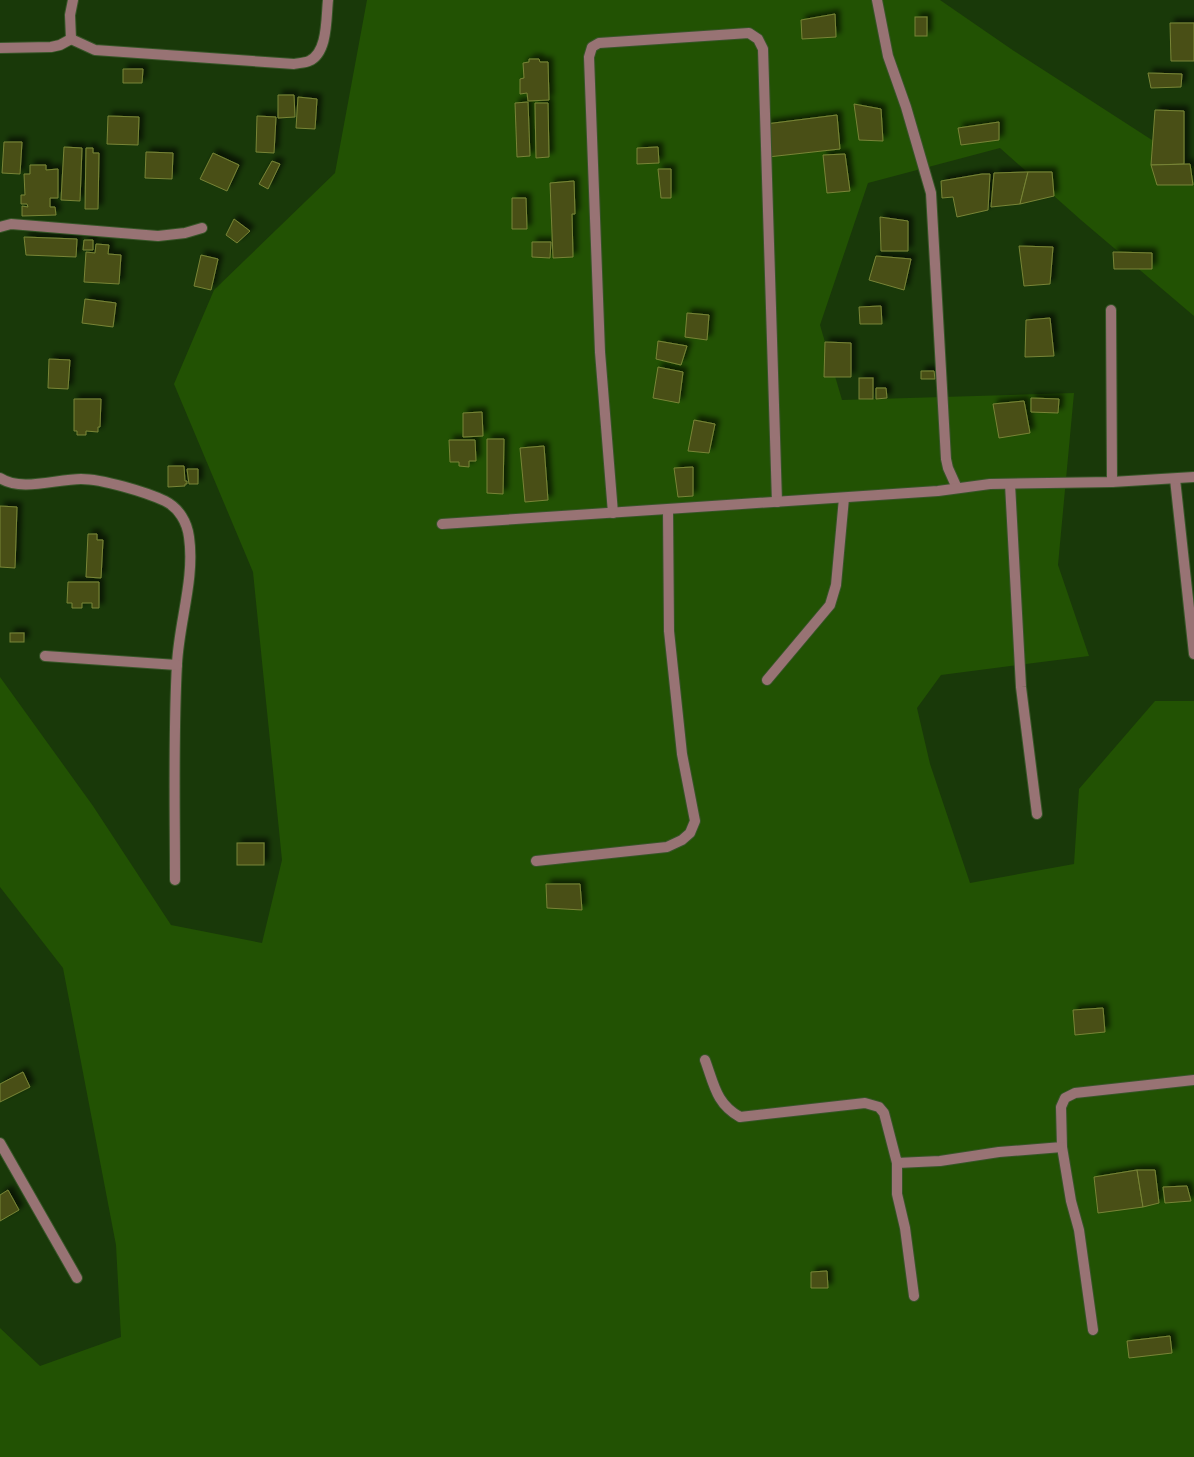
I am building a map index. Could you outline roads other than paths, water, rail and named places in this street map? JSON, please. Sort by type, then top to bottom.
[{"type":"street","points":[[71,39],[70,15],[73,0]]},
{"type":"street","points":[[71,39],[95,50],[294,64],[309,61],[318,55],[323,46],[328,0]]},
{"type":"street","points":[[876,0],[888,56],[906,107],[931,193],[946,459],[957,488]]},
{"type":"street","points":[[613,513],[600,352],[589,57],[592,47],[599,43],[749,33],[758,39],[763,49],[777,502]]},
{"type":"street","points":[[0,48],[51,48],[71,39]]},
{"type":"street","points":[[0,227],[11,224],[158,236],[185,233],[202,228]]},
{"type":"street","points":[[1111,310],[1112,482]]},
{"type":"street","points":[[442,524],[844,498],[1033,482],[1112,482],[1194,477]]},
{"type":"street","points":[[0,478],[14,485],[82,479],[129,488],[166,502],[180,512],[186,525],[189,537],[190,565],[177,665],[175,880]]},
{"type":"street","points":[[1175,479],[1194,654]]},
{"type":"street","points":[[1010,484],[1021,688],[1037,814]]},
{"type":"street","points":[[767,680],[830,605],[836,585],[844,498]]},
{"type":"street","points":[[536,861],[667,847],[682,840],[690,832],[695,821],[682,754],[669,631],[668,510]]},
{"type":"street","points":[[45,656],[177,665]]},
{"type":"street","points":[[705,1060],[720,1100],[729,1111],[740,1118],[865,1103],[879,1107],[884,1113],[897,1163],[896,1194],[905,1228],[914,1296]]},
{"type":"street","points":[[1093,1330],[1079,1230],[1071,1201],[1062,1147],[1061,1107],[1065,1098],[1075,1093],[1194,1080]]},
{"type":"street","points":[[0,1143],[76,1278]]},
{"type":"street","points":[[897,1163],[940,1161],[999,1152],[1062,1147]]}]
